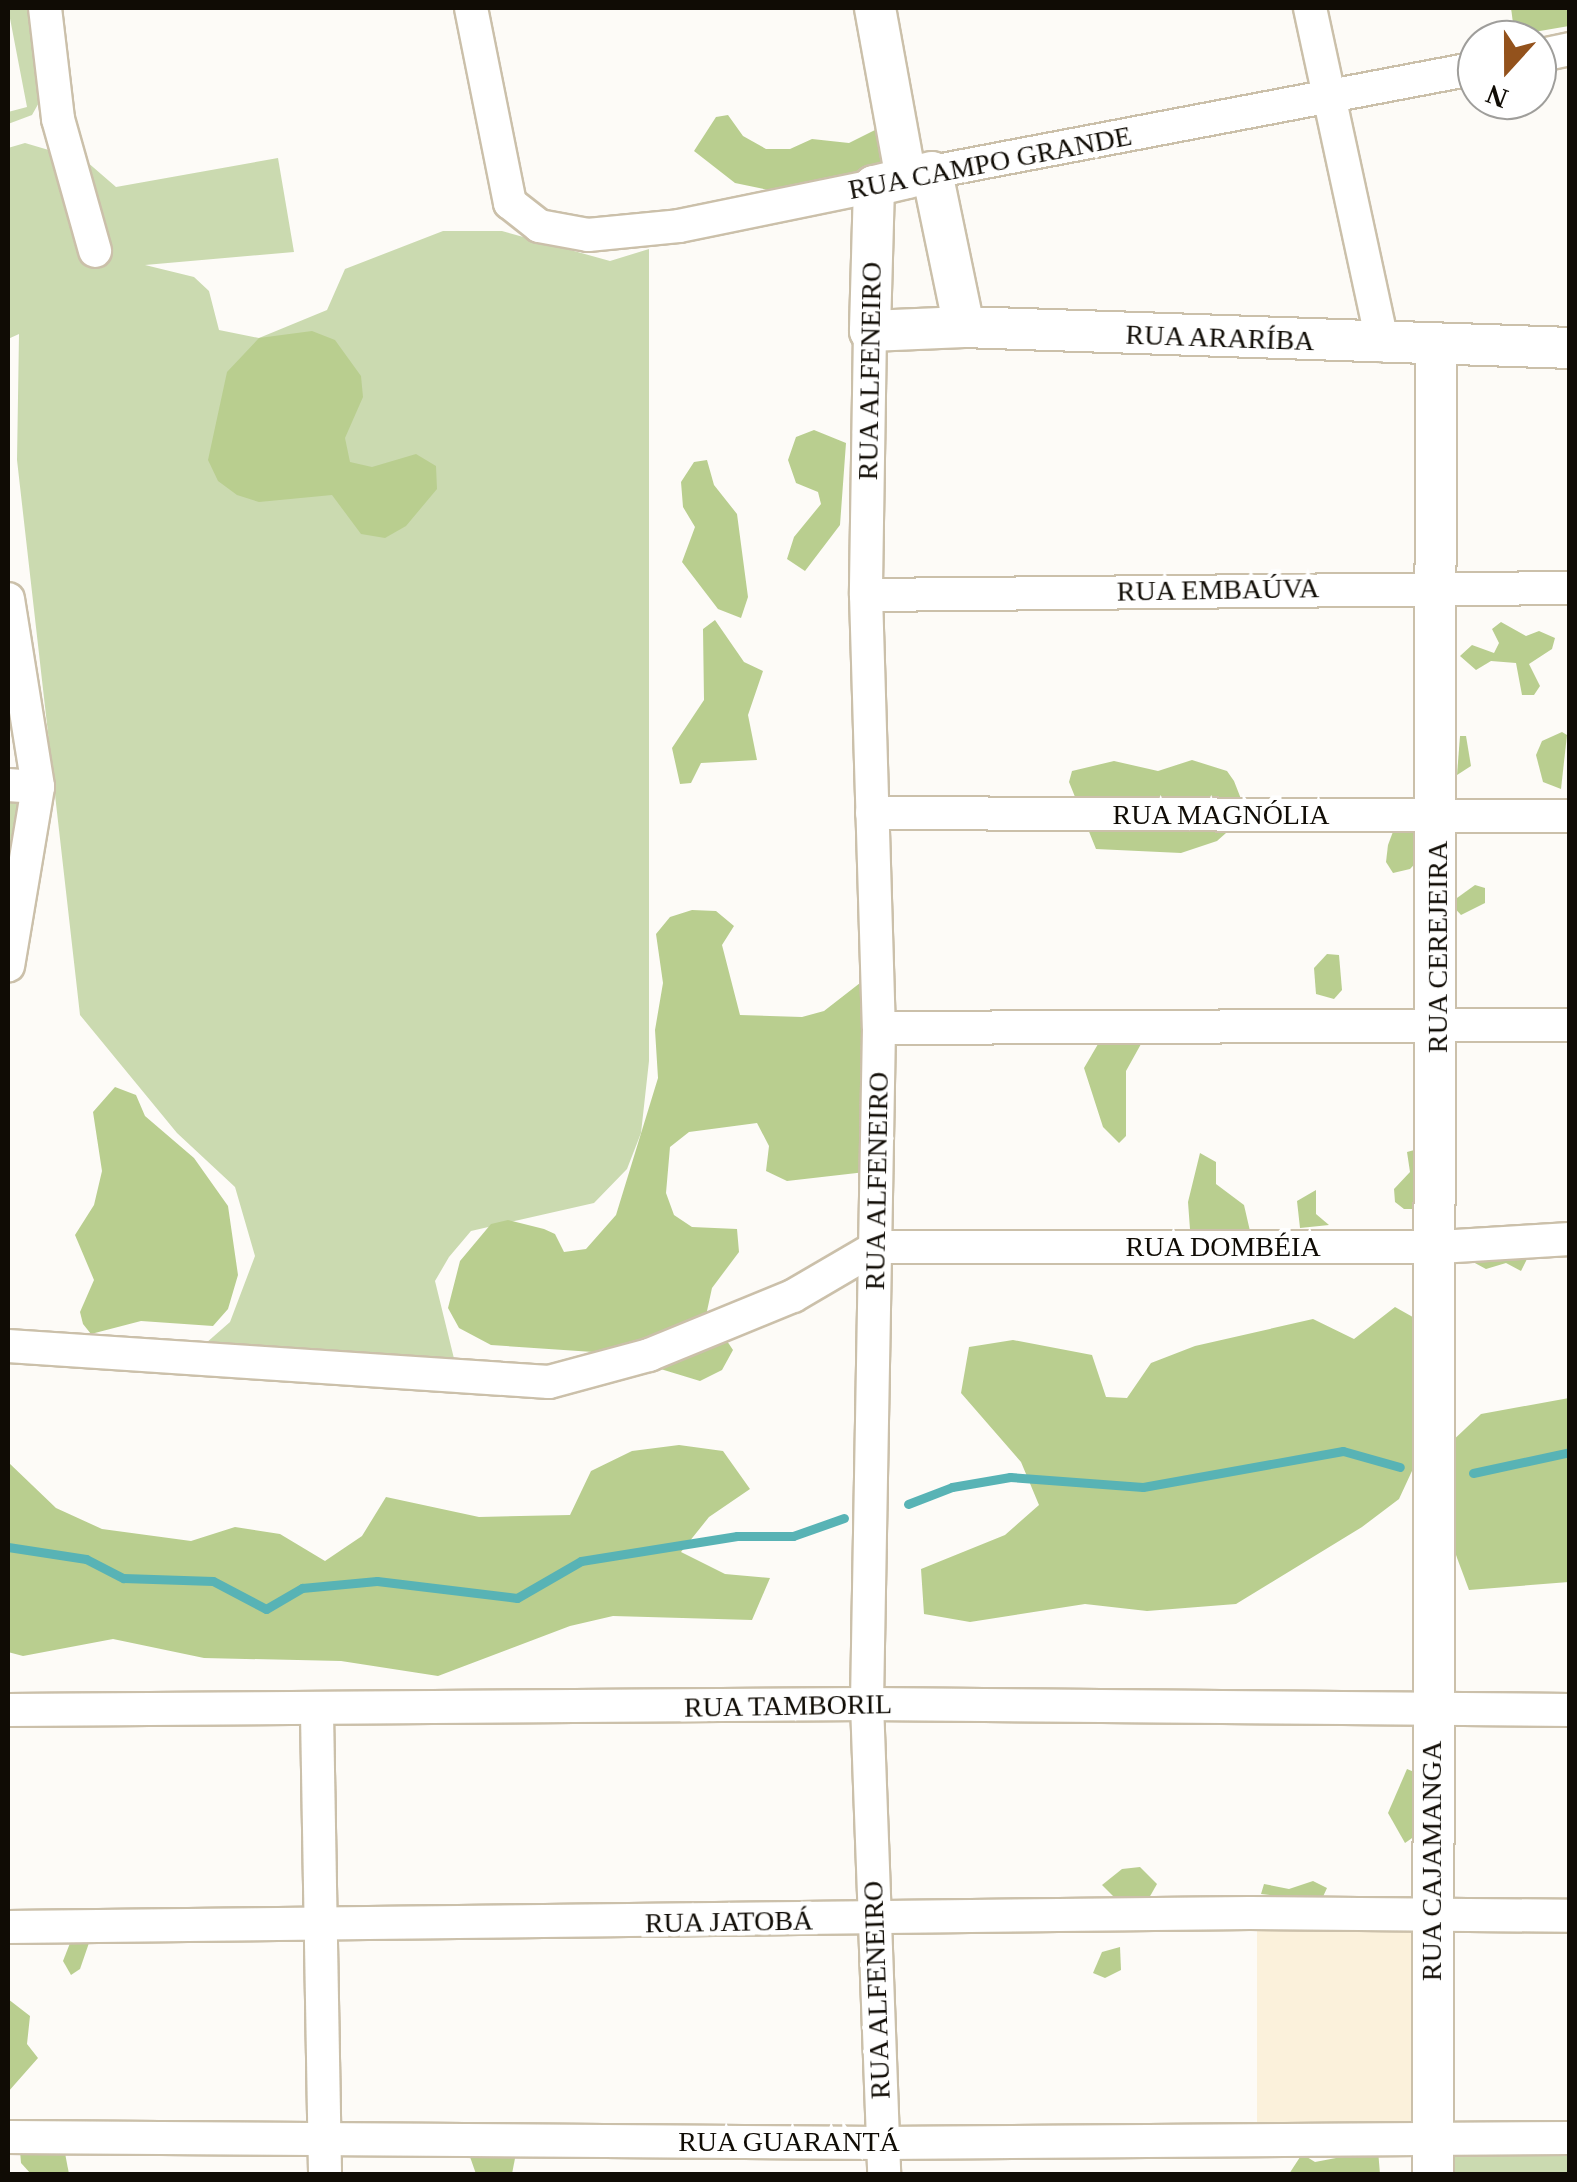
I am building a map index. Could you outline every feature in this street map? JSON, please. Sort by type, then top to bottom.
[{"type":"street","points":[[45,8],[58,119],[95,251]]},
{"type":"street","name":"RUA CAMPO GRANDE","points":[[471,8],[510,203],[539,226],[588,235],[679,226],[1457,72]]},
{"type":"street","points":[[875,8],[904,179],[964,327]]},
{"type":"street","points":[[1310,8],[1382,345]]},
{"type":"street","name":"RUA ALFENEIRO","points":[[883,2159],[867,1704],[879,1028],[866,595],[870,331],[904,179]]},
{"type":"street","name":"RUA ARARÍBA","points":[[870,331],[964,327],[1382,345],[1570,348]]},
{"type":"street","name":"RUA CEREJEIRA","points":[[1436,346],[1436,1548]]},
{"type":"street","name":"RUA EMBAÚVA","points":[[866,595],[1570,588]]},
{"type":"street","points":[[8,599],[30,852],[8,966]]},
{"type":"street","name":"RUA MAGNÓLIA","points":[[872,813],[1570,816]]},
{"type":"street","points":[[879,1028],[1570,1026]]},
{"type":"street","name":"RUA DOMBÉIA","points":[[877,1246],[1439,1247],[1570,1239]]},
{"type":"street","points":[[8,1346],[549,1382],[649,1355],[793,1296],[877,1246]]},
{"type":"street","name":"RUA CAJAMANGA","points":[[1434,2156],[1430,1709],[1436,1548]]},
{"type":"street","name":"RUA TAMBORIL","points":[[8,1710],[317,1712],[867,1704],[1570,1710]]},
{"type":"street","points":[[317,1712],[326,2174]]},
{"type":"street","name":"RUA JATOBÁ","points":[[8,1927],[324,1927],[1433,1913],[1570,1916]]},
{"type":"street","name":"RUA GUARANTÁ","points":[[8,2136],[325,2138],[883,2159],[1434,2156],[1570,2138]]},
{"type":"shaded area","points":[[1257,1924],[1426,1924],[1426,2127],[1257,2127]]},
{"type":"green space","points":[[8,8],[31,8],[45,92],[32,115],[8,124],[8,112],[27,107]]},
{"type":"green space","points":[[1511,8],[1569,8],[1569,26],[1557,28],[1557,20],[1513,20]]},
{"type":"green space","points":[[728,115],[743,136],[766,149],[790,149],[812,139],[849,143],[881,127],[897,156],[811,199],[735,183],[694,151],[716,117]]},
{"type":"green space","points":[[25,143],[86,161],[116,187],[278,158],[294,252],[145,265],[194,277],[209,291],[219,330],[259,338],[327,310],[345,269],[443,231],[502,231],[610,261],[649,249],[649,1061],[641,1133],[627,1169],[594,1203],[471,1231],[449,1257],[435,1281],[460,1383],[197,1351],[230,1322],[255,1256],[235,1187],[177,1133],[80,1015],[17,460],[19,334],[8,339],[8,148]]},
{"type":"green space","points":[[312,331],[335,340],[361,376],[363,397],[345,438],[350,462],[372,467],[416,454],[436,466],[437,489],[406,526],[385,538],[361,534],[332,495],[259,502],[237,495],[218,481],[208,460],[227,372],[259,338]]},
{"type":"green space","points":[[814,430],[846,443],[840,525],[805,571],[787,559],[794,537],[821,504],[818,492],[796,483],[788,460],[796,437]]},
{"type":"green space","points":[[707,460],[714,485],[737,514],[748,597],[741,618],[718,609],[682,562],[695,527],[683,507],[681,482],[694,462]]},
{"type":"green space","points":[[715,620],[744,662],[763,671],[748,715],[757,760],[701,763],[691,783],[680,784],[672,748],[704,700],[703,629]]},
{"type":"green space","points":[[1501,622],[1526,636],[1539,631],[1555,638],[1552,649],[1529,664],[1540,686],[1534,695],[1522,695],[1516,663],[1491,661],[1476,670],[1460,656],[1472,645],[1494,653],[1499,643],[1492,629]]},
{"type":"green space","points":[[1562,732],[1567,735],[1561,789],[1543,782],[1536,755],[1542,741]]},
{"type":"green space","points":[[1460,736],[1466,736],[1471,766],[1457,775]]},
{"type":"green space","points":[[1192,760],[1227,771],[1234,781],[1243,804],[1235,825],[1217,841],[1181,853],[1096,849],[1069,782],[1072,771],[1114,761],[1158,771]]},
{"type":"green space","points":[[8,797],[21,804],[8,899]]},
{"type":"green space","points":[[1411,821],[1425,853],[1410,869],[1393,873],[1386,862],[1388,845],[1394,829]]},
{"type":"green space","points":[[1475,885],[1485,888],[1485,903],[1461,915],[1450,903]]},
{"type":"green space","points":[[692,910],[716,911],[734,926],[722,945],[740,1015],[802,1017],[824,1011],[860,983],[883,983],[883,1170],[787,1181],[766,1171],[769,1146],[757,1123],[689,1132],[670,1147],[666,1193],[674,1215],[692,1227],[737,1229],[739,1252],[712,1288],[707,1311],[733,1350],[722,1370],[700,1381],[608,1353],[491,1345],[459,1328],[448,1308],[460,1261],[491,1224],[508,1220],[544,1229],[555,1234],[564,1252],[586,1249],[616,1215],[658,1078],[655,1030],[663,983],[656,934],[670,917]]},
{"type":"green space","points":[[1327,954],[1339,955],[1342,990],[1334,999],[1316,994],[1314,968]]},
{"type":"green space","points":[[1108,1027],[1136,1034],[1141,1044],[1126,1071],[1126,1136],[1119,1143],[1103,1127],[1084,1068]]},
{"type":"green space","points":[[115,1087],[136,1095],[145,1116],[194,1158],[228,1206],[238,1275],[228,1309],[213,1326],[141,1321],[91,1334],[83,1324],[80,1312],[94,1280],[75,1235],[94,1205],[102,1171],[93,1112]]},
{"type":"green space","points":[[1418,1149],[1416,1209],[1404,1209],[1395,1202],[1394,1189],[1410,1172],[1407,1152]]},
{"type":"green space","points":[[1200,1153],[1216,1162],[1216,1184],[1244,1205],[1250,1231],[1191,1243],[1188,1202]]},
{"type":"green space","points":[[1316,1190],[1316,1214],[1329,1225],[1300,1228],[1297,1201]]},
{"type":"green space","points":[[1529,1255],[1521,1271],[1506,1263],[1486,1269],[1473,1262],[1473,1256]]},
{"type":"green space","points":[[1395,1307],[1427,1325],[1414,1414],[1418,1458],[1399,1499],[1362,1527],[1236,1604],[1147,1611],[1085,1604],[970,1622],[924,1614],[921,1569],[1005,1535],[1039,1505],[1021,1462],[961,1393],[969,1347],[1013,1340],[1092,1355],[1106,1397],[1127,1398],[1151,1363],[1195,1346],[1313,1319],[1354,1339]]},
{"type":"green space","points":[[1569,1398],[1569,1582],[1469,1590],[1453,1547],[1449,1444],[1481,1414]]},
{"type":"green space","points":[[679,1445],[723,1451],[750,1489],[709,1517],[681,1552],[725,1574],[770,1578],[752,1620],[613,1616],[570,1626],[438,1676],[341,1661],[204,1658],[113,1639],[23,1656],[8,1652],[8,1462],[56,1508],[102,1529],[191,1541],[235,1527],[280,1534],[325,1561],[362,1536],[386,1497],[479,1517],[570,1515],[591,1471],[632,1451]]},
{"type":"green space","points":[[1407,1769],[1419,1774],[1415,1836],[1405,1843],[1388,1813]]},
{"type":"green space","points":[[1140,1867],[1157,1884],[1149,1898],[1114,1897],[1102,1885],[1122,1869]]},
{"type":"green space","points":[[1313,1881],[1327,1888],[1321,1901],[1261,1894],[1264,1884],[1289,1889]]},
{"type":"green space","points":[[72,1938],[90,1940],[80,1969],[71,1975],[63,1961]]},
{"type":"green space","points":[[1120,1947],[1121,1970],[1105,1978],[1093,1973],[1102,1952]]},
{"type":"green space","points":[[8,1999],[30,2016],[27,2044],[38,2058],[8,2092]]},
{"type":"green space","points":[[64,2148],[69,2174],[31,2174],[21,2163],[20,2151]]},
{"type":"green space","points":[[1378,2150],[1380,2174],[1289,2174],[1302,2154],[1315,2162]]},
{"type":"green space","points":[[1454,2150],[1569,2150],[1569,2174],[1454,2174]]},
{"type":"green space","points":[[516,2153],[512,2174],[476,2174],[469,2154]]},
{"type":"waterway","points":[[908,1504],[952,1487],[1010,1477],[1143,1487],[1343,1451],[1400,1467]]},
{"type":"waterway","points":[[1473,1473],[1570,1452]]},
{"type":"waterway","points":[[8,1547],[86,1559],[123,1578],[213,1581],[266,1609],[302,1588],[377,1581],[517,1598],[581,1561],[737,1536],[793,1536],[844,1518]]}]
